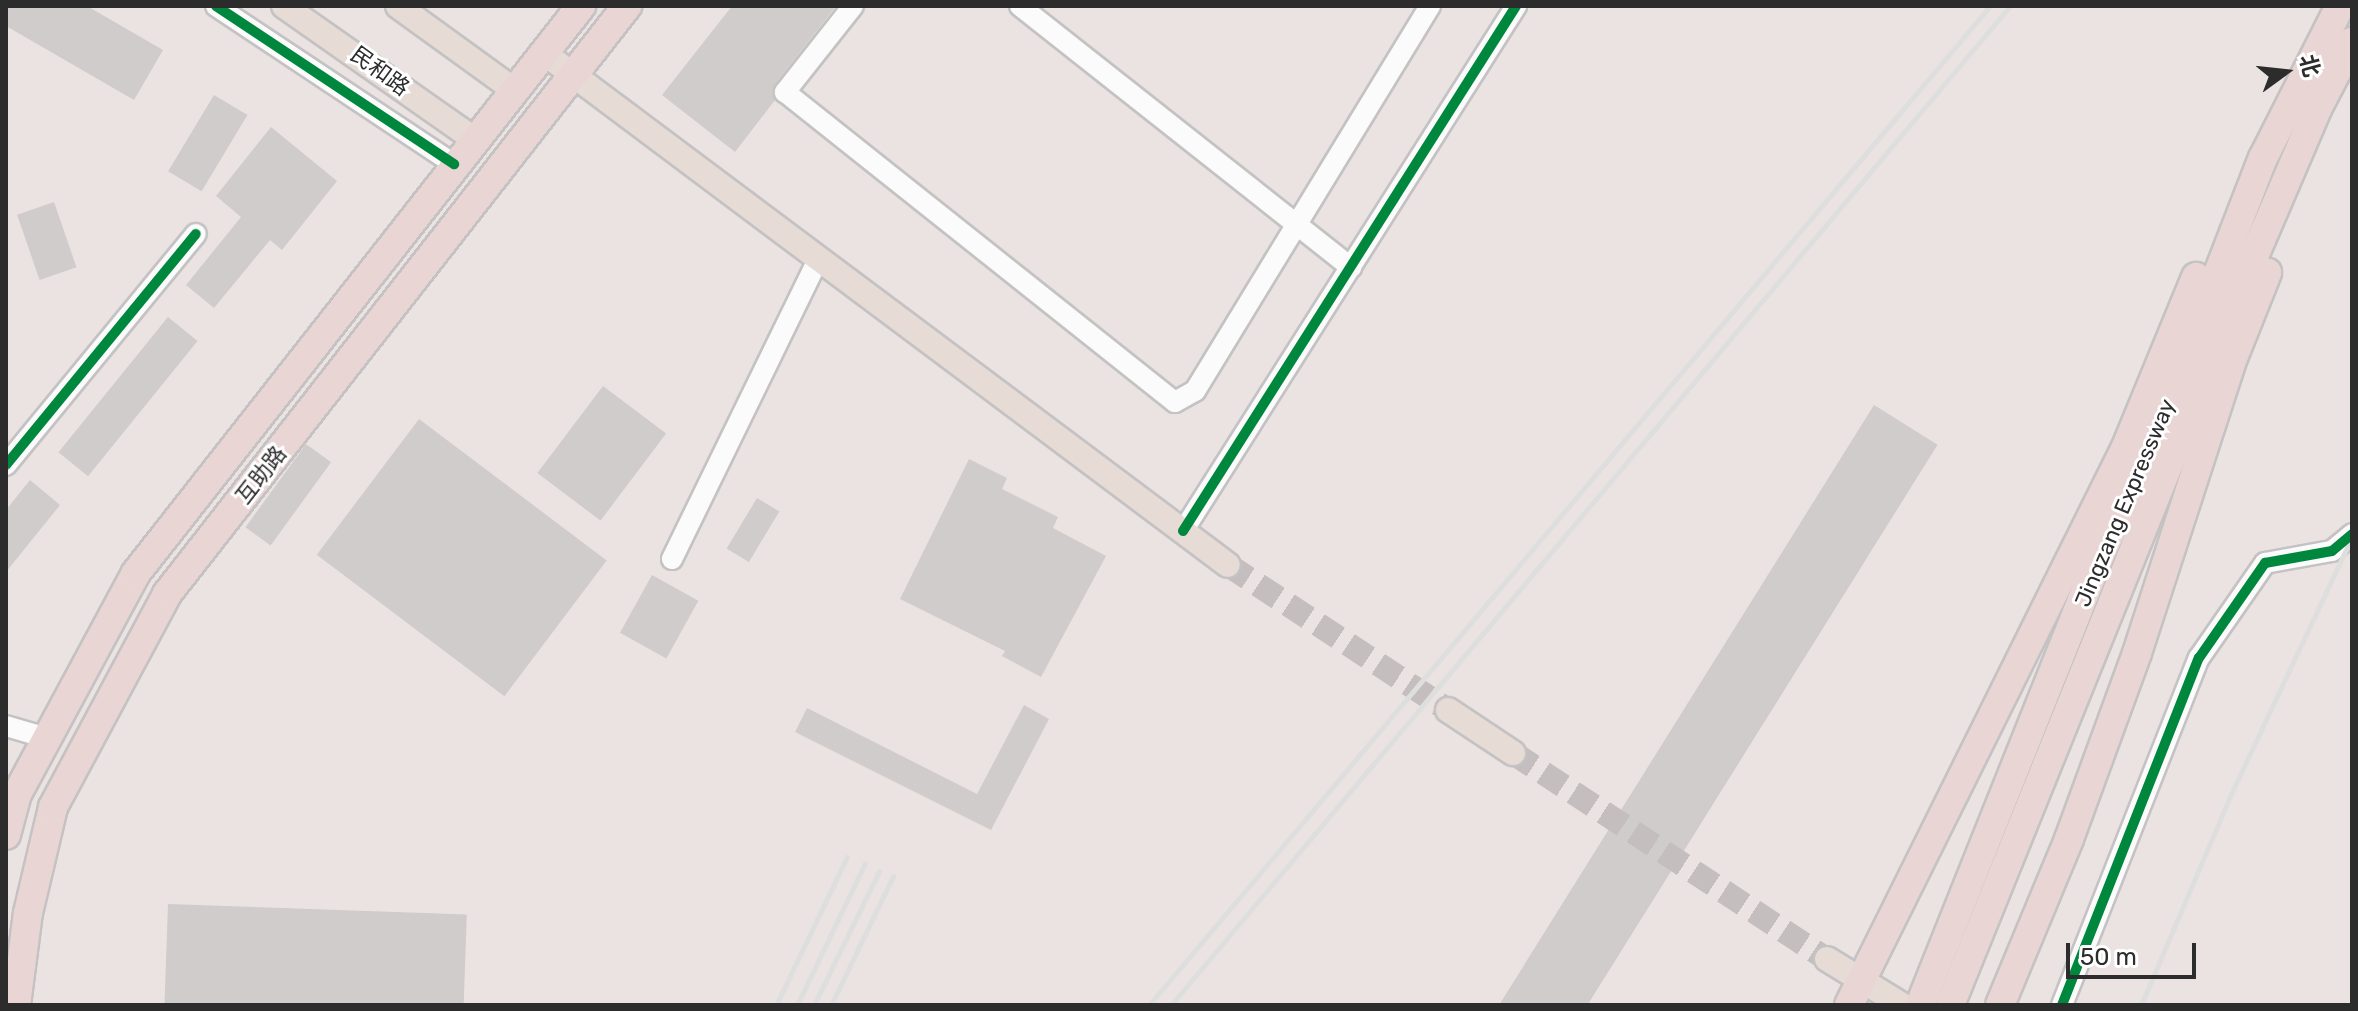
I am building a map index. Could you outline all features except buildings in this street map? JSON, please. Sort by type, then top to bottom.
[{"type":"highway","name":"互助路","points":[[6,835],[17,794],[136,573],[581,6]]},
{"type":"highway","name":"互助路","points":[[16,1005],[28,913],[53,807],[167,594],[627,6]]},
{"type":"highway","name":"Jingzang Expressway","points":[[1920,1005],[2100,555],[2155,436],[2263,158],[2340,6]]},
{"type":"highway","name":"Jingzang Expressway","points":[[1950,1005],[2317,109],[2352,42]]},
{"type":"highway","points":[[2000,1005],[2069,839],[2137,653],[2233,358],[2293,206],[2317,109]]},
{"type":"highway","points":[[1854,994],[1939,831],[2059,574],[2126,447],[2193,282],[2263,158]]},
{"type":"main road","name":"民和路","points":[[284,6],[474,139]]},
{"type":"main road","points":[[398,6],[514,90]]},
{"type":"main road","points":[[544,53],[1228,565]]},
{"type":"main road","points":[[1448,710],[1513,753]]},
{"type":"main road","points":[[1827,959],[1854,994],[1902,1005]]},
{"type":"street","points":[[216,6],[454,164]]},
{"type":"street","points":[[853,6],[785,92],[1175,402],[1195,391],[1430,6]]},
{"type":"street","points":[[1020,6],[1351,267]]},
{"type":"street","points":[[1183,531],[1516,6]]},
{"type":"street","points":[[6,465],[196,234]]},
{"type":"street","points":[[672,559],[819,258]]},
{"type":"street","points":[[2062,1005],[2199,658],[2265,563],[2332,551],[2352,534]]},
{"type":"street","points":[[6,726],[47,738]]},
{"type":"tunnel","points":[[1228,565],[1448,710]]},
{"type":"tunnel","points":[[1513,753],[1827,959]]},
{"type":"railway","points":[[1149,1005],[1990,6]]},
{"type":"railway","points":[[1171,1005],[2010,6]]},
{"type":"railway","points":[[2141,1005],[2231,794],[2352,537]]},
{"type":"railway","points":[[776,1005],[847,857]]},
{"type":"railway","points":[[797,1005],[865,863]]},
{"type":"railway","points":[[814,1005],[879,871]]},
{"type":"railway","points":[[831,1005],[893,876]]},
{"type":"cycle path","points":[[216,6],[454,164]]},
{"type":"cycle path","points":[[1183,531],[1516,6]]},
{"type":"cycle path","points":[[6,465],[196,234]]},
{"type":"cycle path","points":[[2062,1005],[2199,658],[2265,563],[2332,551],[2352,534]]}]
